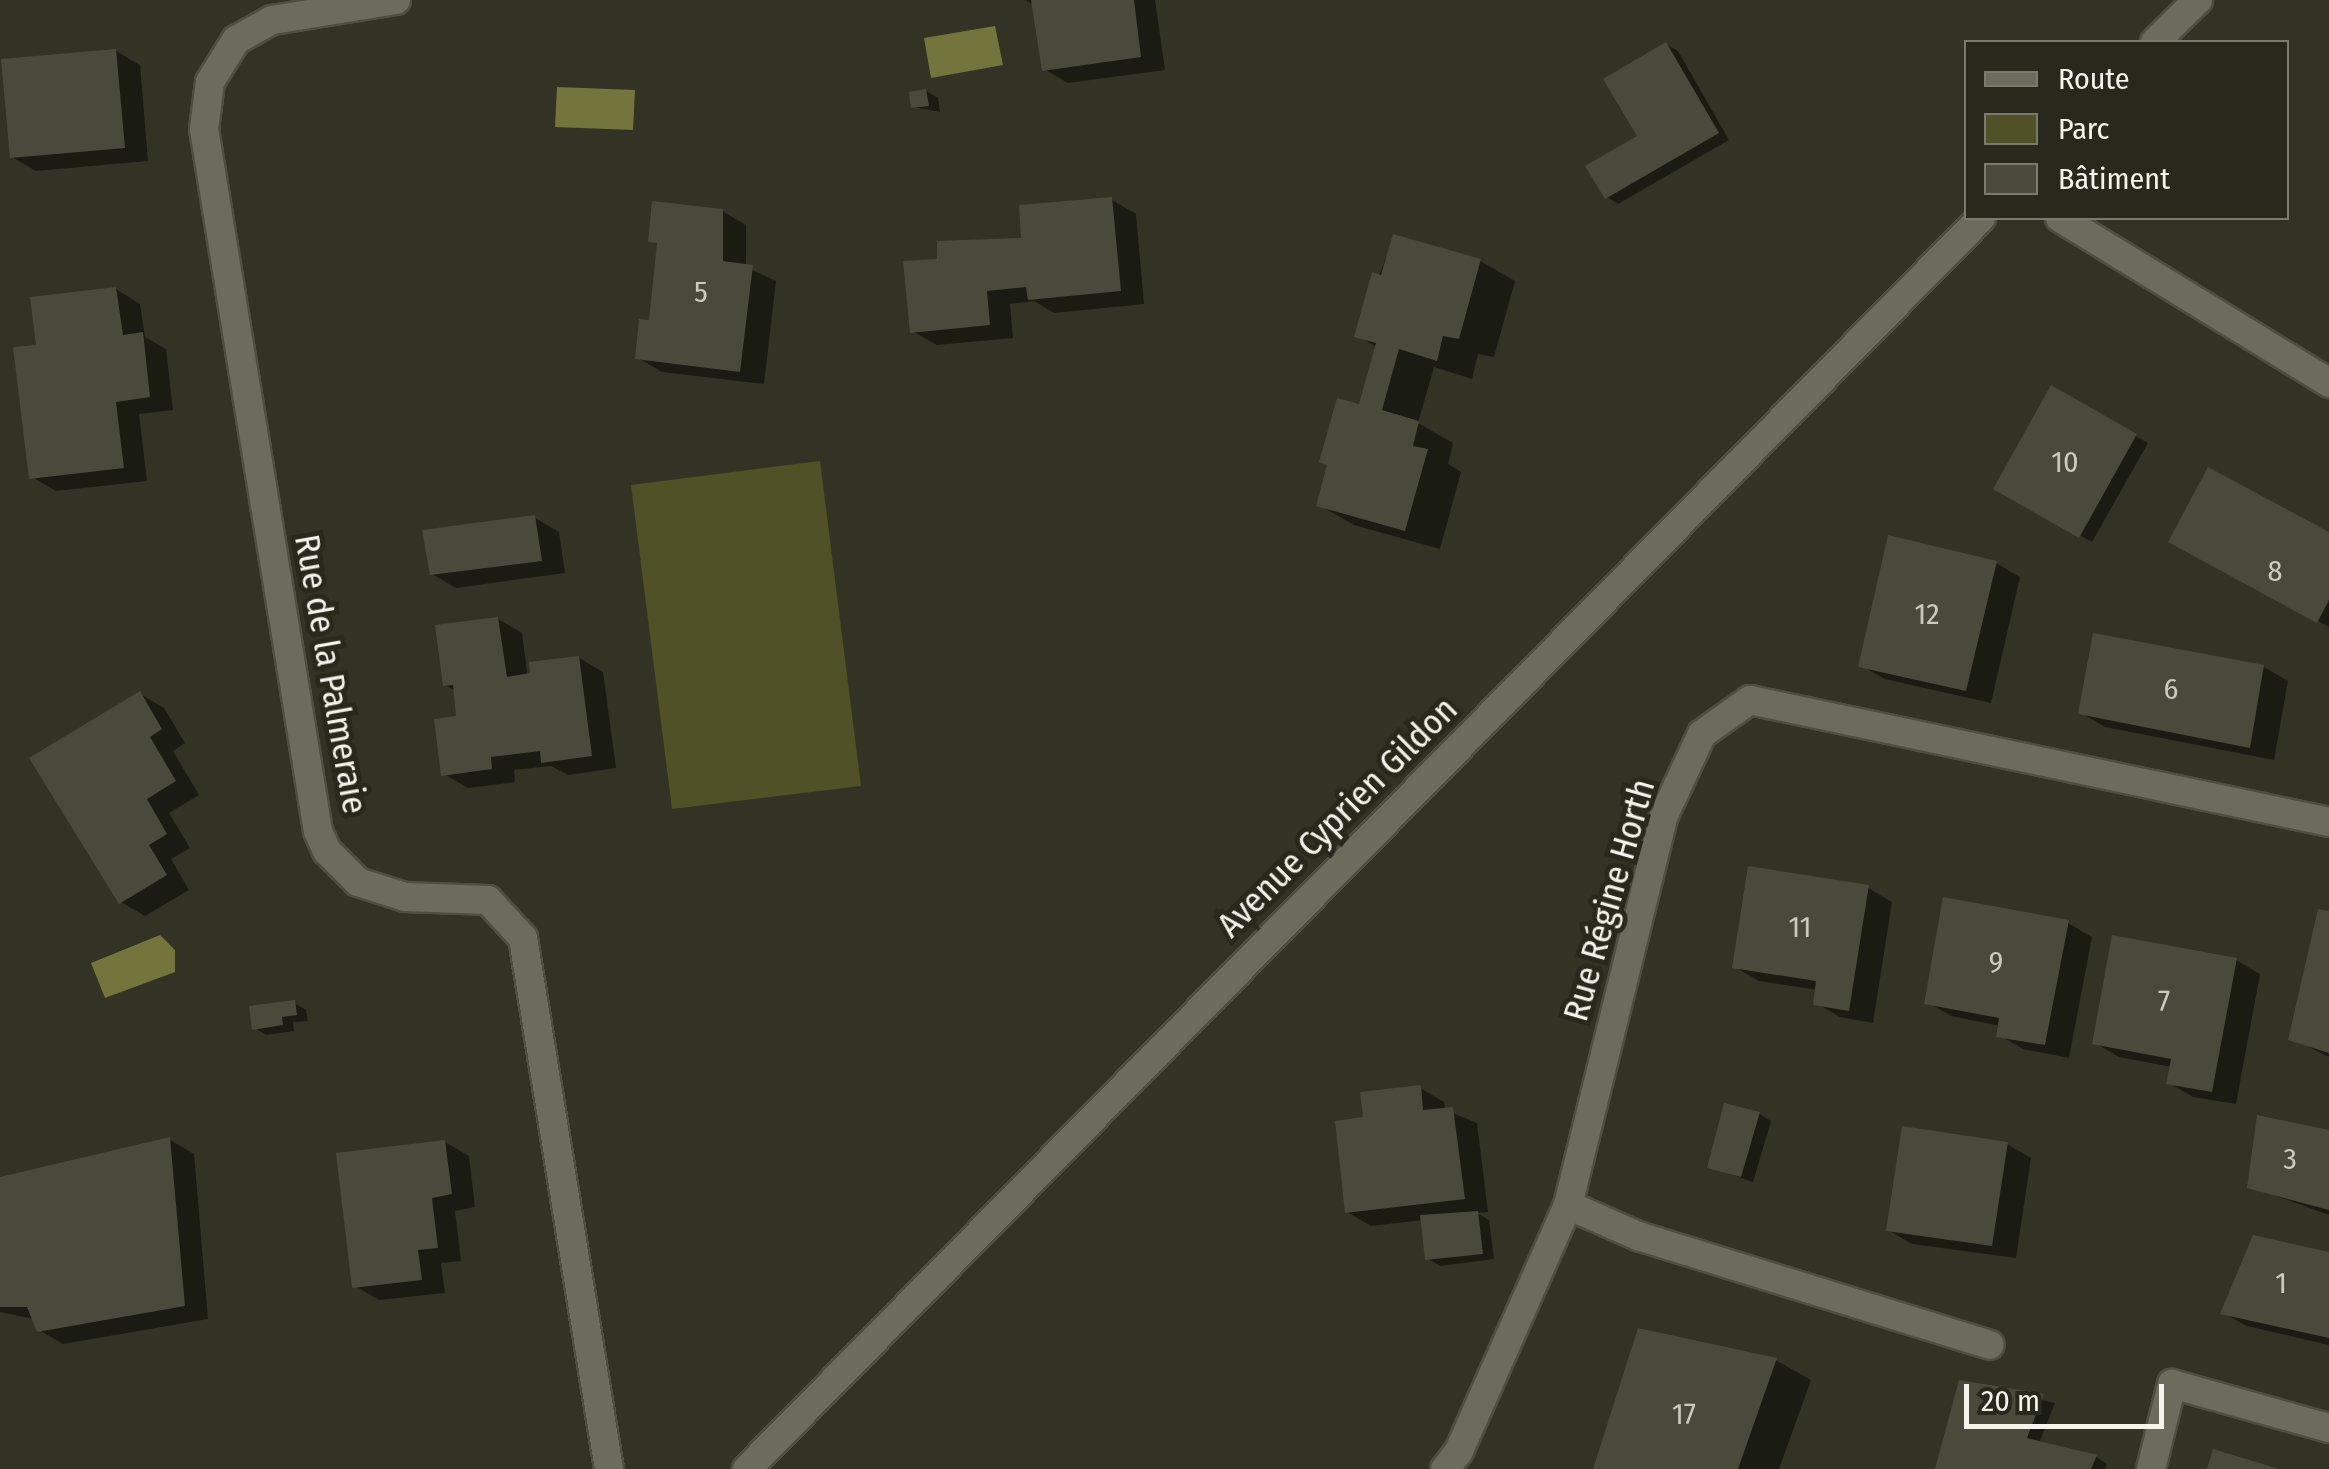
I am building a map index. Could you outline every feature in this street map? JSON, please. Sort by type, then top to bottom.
[{"type":"street","name":"Rue de la Palmeraie","points":[[396,0],[272,20],[236,40],[210,82],[204,129],[318,831],[327,851],[358,882],[405,898],[488,900],[523,938],[608,1469]]},
{"type":"street","points":[[2157,40],[2198,0]]},
{"type":"street","name":"Avenue Cyprien Gildon","points":[[747,1469],[1979,220]]},
{"type":"street","points":[[2063,220],[2329,383]]},
{"type":"street","name":"Rue Régine Horth","points":[[1445,1469],[1568,1204],[1664,815],[1702,734],[1750,700],[2329,822]]},
{"type":"street","points":[[1568,1204],[1638,1236],[1990,1345]]},
{"type":"street","points":[[2151,1469],[2172,1384],[2329,1428]]},
{"type":"green space","points":[[820,461],[861,786],[672,809],[631,485]]},
{"type":"shaded area","points":[[995,26],[1003,65],[931,78],[924,38]]},
{"type":"shaded area","points":[[557,87],[635,90],[633,130],[555,127]]},
{"type":"shaded area","points":[[160,935],[175,950],[175,972],[105,998],[91,963]]},
{"type":"building","points":[[1031,0],[1134,0],[1141,57],[1042,71]]},
{"type":"building","points":[[1666,42],[1719,133],[1605,199],[1585,166],[1637,136],[1603,79]]},
{"type":"building","points":[[116,49],[125,148],[10,158],[1,59]]},
{"type":"building","points":[[926,89],[929,106],[911,108],[909,92]]},
{"type":"building","points":[[1112,197],[1121,291],[1028,300],[1026,287],[987,291],[990,325],[910,333],[903,261],[937,259],[937,241],[1021,238],[1019,205]]},
{"type":"building","points":[[652,201],[723,209],[723,261],[753,265],[740,372],[635,359],[639,319],[649,320],[657,243],[648,242]]},
{"type":"building","points":[[1393,234],[1481,259],[1459,339],[1443,336],[1437,361],[1399,349],[1382,410],[1419,421],[1413,446],[1428,449],[1405,531],[1316,506],[1327,465],[1319,462],[1337,398],[1359,404],[1376,343],[1354,337],[1372,272],[1381,275]]},
{"type":"building","points":[[116,287],[123,335],[143,332],[150,397],[116,402],[124,468],[29,479],[13,347],[36,345],[30,297]]},
{"type":"building","points":[[2051,385],[2137,434],[2079,538],[1993,489]]},
{"type":"building","points":[[2208,467],[2329,532],[2329,600],[2317,623],[2168,542]]},
{"type":"building","points":[[535,515],[542,561],[430,575],[422,530]]},
{"type":"building","points":[[1888,535],[1997,561],[1966,691],[1858,667]]},
{"type":"building","points":[[498,617],[507,677],[530,673],[529,662],[579,656],[592,756],[541,763],[540,751],[491,757],[492,769],[441,776],[434,719],[456,716],[453,685],[443,686],[435,625]]},
{"type":"building","points":[[2093,633],[2264,665],[2250,748],[2078,714]]},
{"type":"building","points":[[140,691],[162,729],[150,737],[176,781],[147,799],[167,834],[149,845],[167,875],[119,904],[29,758]]},
{"type":"building","points":[[1748,866],[1869,885],[1849,1011],[1813,1005],[1816,981],[1732,968]]},
{"type":"building","points":[[1943,897],[2069,920],[2045,1045],[1996,1037],[1999,1018],[1924,1004]]},
{"type":"building","points":[[2318,909],[2329,911],[2329,1053],[2288,1040]]},
{"type":"building","points":[[2112,935],[2237,958],[2212,1092],[2166,1084],[2171,1059],[2092,1044]]},
{"type":"building","points":[[295,1000],[297,1015],[282,1017],[283,1025],[252,1030],[249,1006]]},
{"type":"building","points":[[1421,1085],[1423,1110],[1453,1107],[1465,1199],[1345,1213],[1335,1121],[1363,1117],[1360,1092]]},
{"type":"building","points":[[1724,1103],[1760,1112],[1741,1177],[1707,1168]]},
{"type":"building","points":[[2257,1115],[2329,1130],[2329,1210],[2247,1188]]},
{"type":"building","points":[[1902,1126],[2008,1142],[1992,1246],[1886,1231]]},
{"type":"building","points":[[170,1137],[185,1306],[37,1332],[27,1307],[0,1307],[0,1177]]},
{"type":"building","points":[[445,1140],[452,1194],[432,1198],[438,1248],[418,1250],[422,1280],[352,1288],[336,1153]]},
{"type":"building","points":[[1478,1211],[1483,1254],[1425,1260],[1420,1215]]},
{"type":"building","points":[[2253,1235],[2329,1252],[2329,1338],[2220,1314]]},
{"type":"building","points":[[1638,1328],[1777,1358],[1738,1469],[1593,1469]]},
{"type":"building","points":[[1959,1380],[2044,1394],[2027,1438],[2097,1455],[2091,1469],[1935,1469]]},
{"type":"building","points":[[2213,1449],[2276,1468],[2276,1469],[2207,1469]]}]
